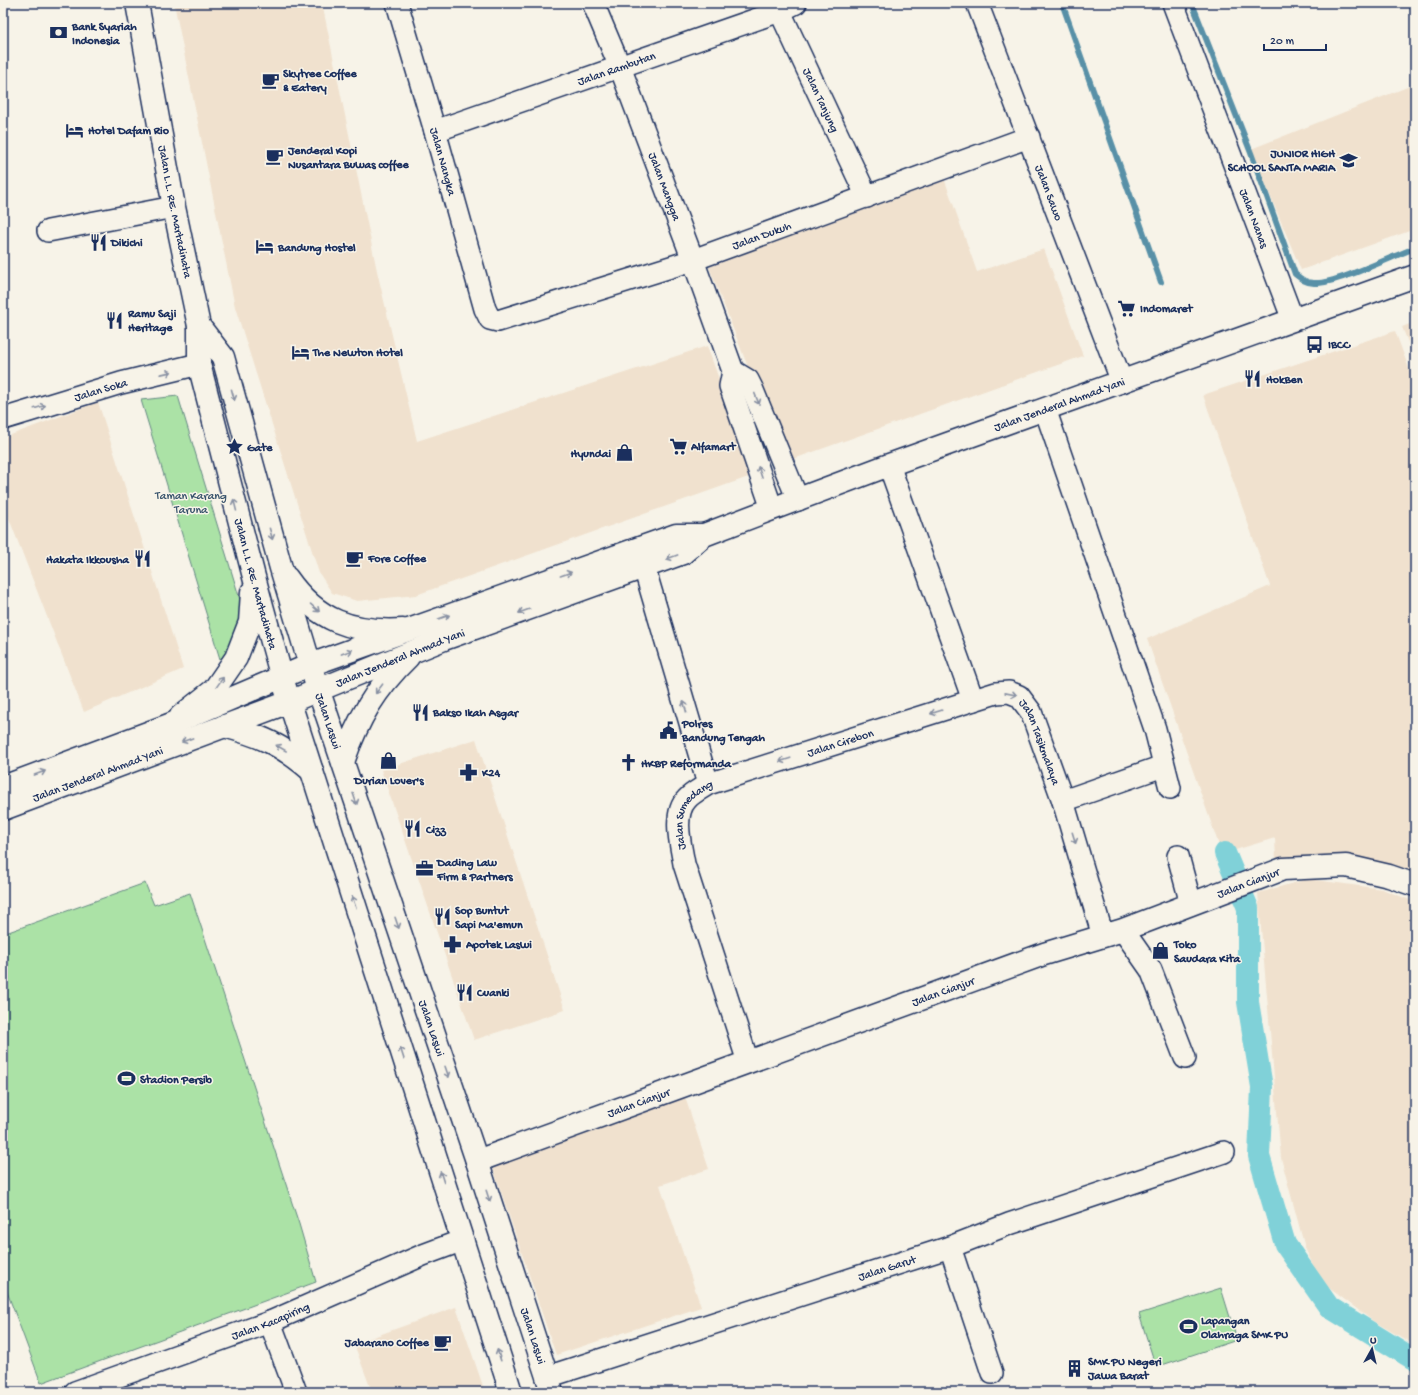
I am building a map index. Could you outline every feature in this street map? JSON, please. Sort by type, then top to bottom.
[{"type":"main road","name":"Jalan L.L. RE. Martadinata","points":[[137,3],[174,207],[199,326],[199,364],[254,577],[282,678]]},
{"type":"main road","name":"Jalan Jenderal Ahmad Yani","points":[[3,809],[289,702],[317,689],[415,651],[683,553],[704,535],[772,509],[889,465],[1415,276]]},
{"type":"main road","name":"Jalan L.L. RE. Martadinata","points":[[199,326],[223,357],[280,568],[310,665]]},
{"type":"main road","name":"Jalan Jenderal Ahmad Yani","points":[[3,787],[169,725],[310,665],[407,630],[676,535],[704,535]]},
{"type":"main road","points":[[280,568],[298,593],[320,613],[348,626],[377,632],[407,630]]},
{"type":"main road","points":[[169,725],[214,690],[236,658],[250,622],[254,577]]},
{"type":"main road","points":[[342,762],[354,731],[370,701],[391,674],[415,651]]},
{"type":"main road","name":"Jalan Laswi","points":[[310,665],[477,1161],[549,1385]]},
{"type":"main road","points":[[282,678],[511,1392]]},
{"type":"main road","points":[[224,726],[248,732],[271,741],[292,754],[312,772]]},
{"type":"main road","name":"Jalan Cianjur","points":[[477,1161],[1044,954],[1113,933],[1250,880],[1283,869],[1346,866],[1389,876],[1415,885]]},
{"type":"street","name":"Jalan Nangka","points":[[397,3],[485,309],[490,319]]},
{"type":"street","name":"Jalan Mangga","points":[[593,3],[620,67],[733,371],[730,386],[772,509]]},
{"type":"street","name":"Jalan Sawo","points":[[977,3],[1122,382]]},
{"type":"street","name":"Jalan Nanas","points":[[1173,3],[1293,320]]},
{"type":"street","name":"Jalan Rambutan","points":[[435,131],[620,67],[784,6]]},
{"type":"street","name":"Jalan Tanjung","points":[[784,6],[867,197]]},
{"type":"street","name":"Jalan Dukuh","points":[[490,319],[498,321],[693,260],[1029,137]]},
{"type":"street","points":[[48,231],[174,207]]},
{"type":"street","name":"Jalan Soka","points":[[3,419],[121,384],[199,364]]},
{"type":"street","points":[[733,371],[748,380],[798,500]]},
{"type":"street","points":[[1045,409],[1155,730],[1163,766],[1170,788]]},
{"type":"street","points":[[889,465],[973,700]]},
{"type":"street","name":"Jalan Sumedang","points":[[644,567],[708,784],[686,799],[681,808],[679,839],[684,864],[748,1062]]},
{"type":"street","name":"Jalan Tasikmalaya","points":[[973,700],[1009,692],[1019,696],[1030,712],[1113,933],[1151,970],[1185,1058]]},
{"type":"street","name":"Jalan Cirebon","points":[[708,784],[973,700]]},
{"type":"street","points":[[1063,801],[1163,766]]},
{"type":"street","points":[[1178,856],[1191,904]]},
{"type":"street","name":"Jalan Garut","points":[[549,1385],[950,1247],[1009,1224],[1224,1152]]},
{"type":"street","name":"Jalan Kacapiring","points":[[75,1392],[270,1322],[423,1255],[462,1240]]},
{"type":"street","points":[[950,1247],[992,1373]]},
{"type":"street","points":[[270,1322],[296,1392]]},
{"type":"shaded area","points":[[174,3],[322,3],[377,271],[417,441],[707,346],[754,475],[416,595],[357,601],[332,593],[319,573],[235,307]]},
{"type":"shaded area","points":[[1415,84],[1415,229],[1301,270],[1251,149]]},
{"type":"shaded area","points":[[944,178],[977,272],[1044,249],[1083,356],[785,462],[709,267]]},
{"type":"shaded area","points":[[1415,322],[1415,360],[1402,327]]},
{"type":"shaded area","points":[[1395,331],[1415,385],[1415,880],[1276,861],[1275,838],[1222,854],[1147,639],[1270,586],[1203,395]]},
{"type":"shaded area","points":[[98,402],[183,669],[84,712],[3,503],[3,438]]},
{"type":"shaded area","points":[[476,739],[565,1010],[474,1040],[381,770]]},
{"type":"shaded area","points":[[1308,879],[1382,889],[1415,902],[1415,1345],[1373,1321],[1321,1282],[1305,1248],[1281,1158],[1258,893]]},
{"type":"shaded area","points":[[684,1094],[709,1169],[660,1185],[701,1307],[556,1355],[490,1159]]},
{"type":"shaded area","points":[[456,1307],[485,1392],[372,1392],[354,1344]]},
{"type":"green space","name":"Taman Karang Taruna","points":[[178,396],[241,603],[242,617],[229,653],[220,659],[141,400]]},
{"type":"green space","name":"Stadion Persib","points":[[145,883],[154,905],[190,893],[299,1224],[316,1282],[41,1383],[3,1281],[3,934]]},
{"type":"green space","name":"Lapangan Olahraga SMK PU","points":[[1221,1288],[1237,1340],[1156,1367],[1139,1314]]},
{"type":"waterway","points":[[1062,3],[1161,282]]},
{"type":"waterway","points":[[1192,3],[1251,153],[1295,274],[1308,282],[1314,283],[1335,280],[1415,248]]},
{"type":"waterway","points":[[1411,3],[1415,14]]},
{"type":"waterway","points":[[1225,853],[1248,908],[1248,1002],[1262,1087],[1259,1156],[1285,1244],[1329,1307],[1415,1360]]},
{"type":"place","name":"Bank Syariah Indonesia","points":[[59,33]]},
{"type":"place","name":"Skytree Coffee & Eatery","points":[[270,80]]},
{"type":"place","name":"Hotel Dafam Rio","points":[[75,130]]},
{"type":"place","name":"Jenderal Kopi Nusantara Buwas coffee","points":[[275,157]]},
{"type":"place","name":"JUNIOR HIGH SCHOOL SANTA MARIA","points":[[1348,160]]},
{"type":"place","name":"Dikichi","points":[[98,242]]},
{"type":"place","name":"Bandung Hostel","points":[[265,247]]},
{"type":"place","name":"Indomaret","points":[[1127,308]]},
{"type":"place","name":"Ramu Saji Heritage","points":[[115,320]]},
{"type":"place","name":"IBCC","points":[[1315,344]]},
{"type":"place","name":"The Newton Hotel","points":[[300,352]]},
{"type":"place","name":"HokBen","points":[[1253,379]]},
{"type":"place","name":"Alfamart","points":[[678,446]]},
{"type":"place","name":"Gate","points":[[234,447]]},
{"type":"place","name":"Hyundai","points":[[624,453]]},
{"type":"place","name":"Fore Coffee","points":[[355,558]]},
{"type":"place","name":"Hakata Ikkousha","points":[[142,559]]},
{"type":"place","name":"Bakso Ikah Asgar","points":[[420,712]]},
{"type":"place","name":"Polres Bandung Tengah","points":[[669,730]]},
{"type":"place","name":"Durian Lover's","points":[[389,761]]},
{"type":"place","name":"HKBP Reformanda","points":[[628,763]]},
{"type":"place","name":"K24","points":[[469,772]]},
{"type":"place","name":"Cizz","points":[[413,829]]},
{"type":"place","name":"Dading Law Firm & Partners","points":[[424,869]]},
{"type":"place","name":"Sop Buntut Sapi Ma'emun","points":[[442,917]]},
{"type":"place","name":"Apotek Laswi","points":[[453,944]]},
{"type":"place","name":"Toko Saudara Kita","points":[[1161,951]]},
{"type":"place","name":"Cuanki","points":[[464,992]]},
{"type":"place","name":"Stadion Persib","points":[[127,1079]]},
{"type":"place","name":"Lapangan Olahraga SMK PU","points":[[1188,1327]]},
{"type":"place","name":"Jabarano Coffee","points":[[442,1342]]},
{"type":"place","name":"SMK PU Negeri Jawa Barat","points":[[1075,1368]]}]
